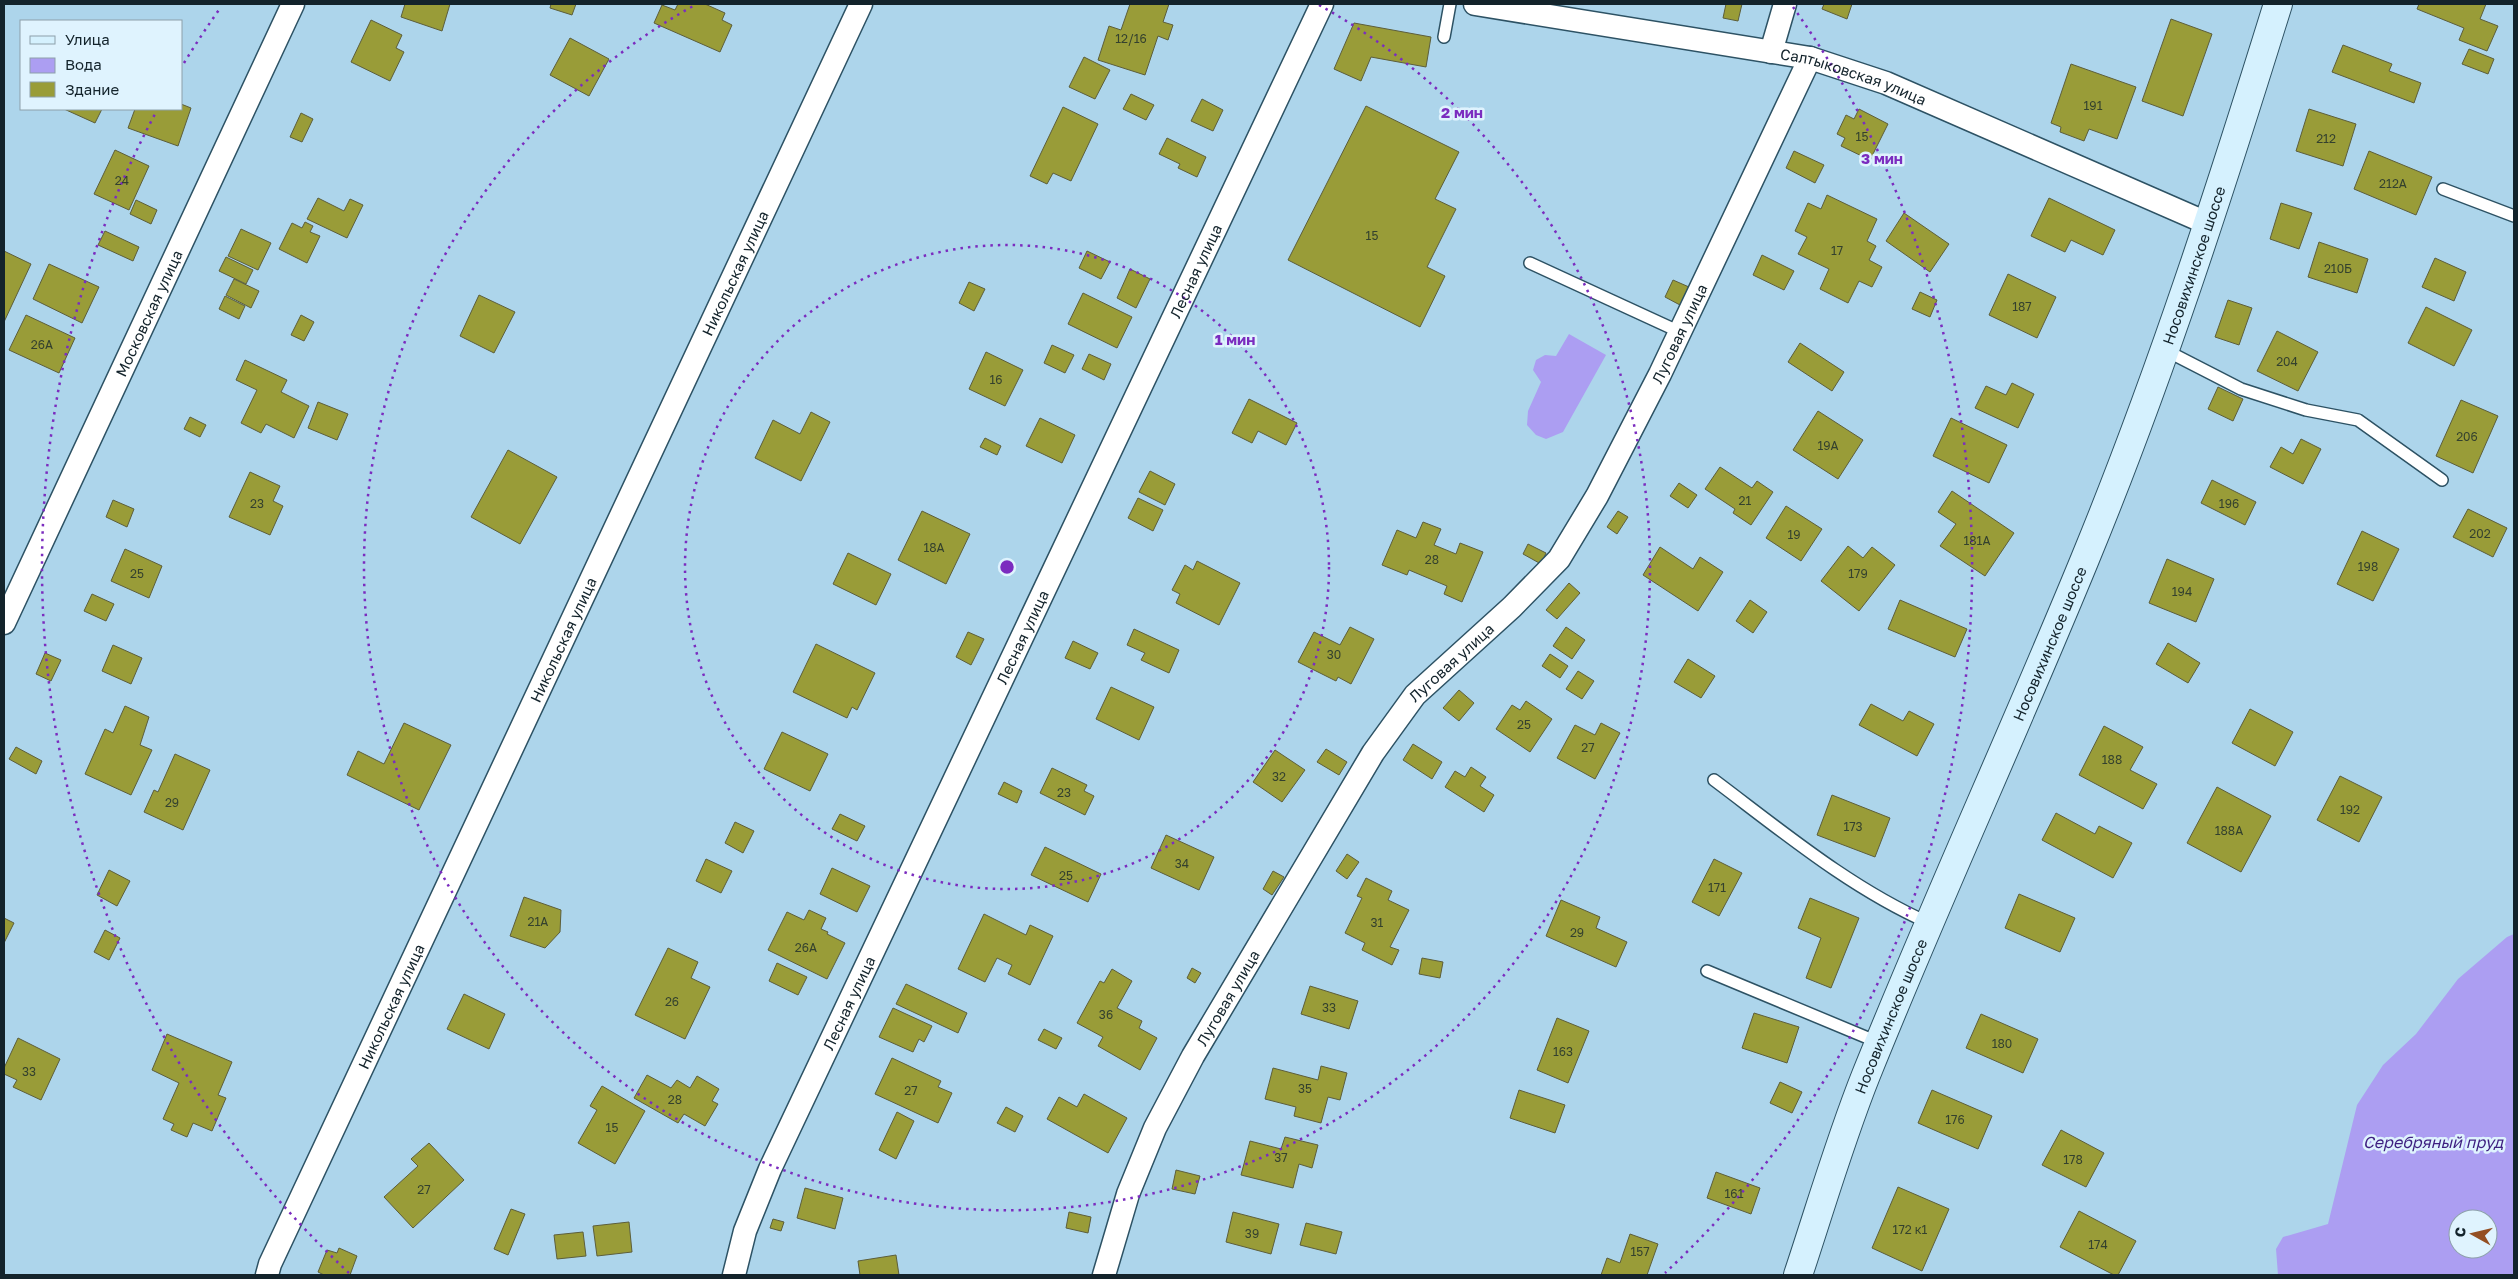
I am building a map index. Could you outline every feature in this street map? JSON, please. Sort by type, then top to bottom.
[{"type":"main road","name":"Носовихинское шоссе","points":[[1798,1275],[1865,1079],[1928,923],[2086,557],[2209,224],[2278,4]]},
{"type":"street","name":"Московская улица","points":[[4,623],[293,4]]},
{"type":"street","name":"Никольская улица","points":[[267,1275],[274,1255],[861,4]]},
{"type":"street","name":"Лесная улица","points":[[734,1275],[745,1231],[770,1169],[1322,4]]},
{"type":"street","name":"Салтыковская улица","points":[[1475,4],[1810,58],[1886,84],[2209,224]]},
{"type":"street","points":[[1771,52],[1785,4]]},
{"type":"street","name":"Луговая улица","points":[[1104,1275],[1128,1194],[1155,1128],[1193,1056],[1368,762],[1416,695],[1512,607],[1559,559],[1598,496],[1680,332],[1810,58]]},
{"type":"lane","points":[[1444,37],[1450,4]]},
{"type":"lane","points":[[2443,189],[2514,216]]},
{"type":"lane","points":[[1530,263],[1680,332]]},
{"type":"lane","points":[[2164,350],[2241,389],[2306,410],[2358,420],[2442,480]]},
{"type":"lane","points":[[1714,780],[1817,857],[1900,910],[1928,923]]},
{"type":"lane","points":[[1707,971],[1880,1043]]},
{"type":"water","points":[[1569,334],[1606,355],[1563,432],[1546,439],[1536,435],[1527,425],[1528,411],[1541,382],[1533,370],[1536,360],[1545,355],[1556,356]]},
{"type":"water","name":"Серебряный пруд","points":[[2514,934],[2514,1275],[2278,1275],[2276,1249],[2283,1237],[2328,1224],[2357,1105],[2383,1065],[2416,1034],[2458,979],[2507,937]]},
{"type":"building","points":[[405,4],[450,4],[442,31],[401,17]]},
{"type":"building","points":[[551,4],[576,4],[572,15],[550,8]]},
{"type":"building","points":[[678,4],[705,4],[725,13],[722,20],[732,25],[720,52],[654,23],[662,5],[675,10]]},
{"type":"building","points":[[1130,4],[1169,4],[1163,22],[1173,25],[1168,40],[1158,36],[1145,75],[1098,60],[1109,26],[1121,30]]},
{"type":"building","points":[[1726,4],[1742,4],[1738,21],[1723,18]]},
{"type":"building","points":[[1824,4],[1852,4],[1847,19],[1822,9]]},
{"type":"building","points":[[2419,4],[2486,4],[2480,19],[2498,26],[2487,51],[2459,40],[2464,28],[2417,9]]},
{"type":"building","points":[[2171,19],[2212,34],[2183,116],[2142,101]]},
{"type":"building","points":[[371,20],[402,35],[396,48],[404,52],[390,81],[351,62]]},
{"type":"building","points":[[1354,23],[1431,37],[1426,67],[1371,57],[1361,81],[1334,69]]},
{"type":"building","points":[[570,38],[609,59],[589,96],[550,75]]},
{"type":"building","points":[[2343,45],[2392,64],[2389,71],[2421,83],[2414,103],[2332,72]]},
{"type":"building","points":[[2469,49],[2494,59],[2488,74],[2462,64]]},
{"type":"building","points":[[1084,57],[1110,70],[1095,99],[1069,87]]},
{"type":"building","points":[[2071,64],[2136,87],[2117,139],[2089,129],[2084,141],[2060,132],[2061,127],[2051,123]]},
{"type":"building","points":[[1131,94],[1154,105],[1146,120],[1123,109]]},
{"type":"building","points":[[1202,99],[1223,110],[1213,131],[1191,121]]},
{"type":"building","points":[[182,104],[191,108],[178,146],[128,128],[135,110],[182,110]]},
{"type":"building","points":[[1366,106],[1459,152],[1435,199],[1456,209],[1427,267],[1445,276],[1420,327],[1288,260]]},
{"type":"building","points":[[1063,107],[1098,124],[1071,181],[1053,173],[1047,184],[1030,176]]},
{"type":"building","points":[[1859,109],[1888,124],[1870,160],[1841,146],[1845,138],[1837,134],[1846,115],[1854,119]]},
{"type":"building","points":[[2309,109],[2356,124],[2343,166],[2296,151]]},
{"type":"building","points":[[66,110],[102,110],[95,123]]},
{"type":"building","points":[[301,113],[313,119],[302,142],[290,137]]},
{"type":"building","points":[[1167,138],[1206,157],[1197,177],[1178,168],[1180,164],[1159,154]]},
{"type":"building","points":[[115,150],[149,166],[129,210],[94,194]]},
{"type":"building","points":[[1794,151],[1824,165],[1815,183],[1786,168]]},
{"type":"building","points":[[2369,151],[2432,177],[2416,215],[2354,189]]},
{"type":"building","points":[[1827,195],[1877,219],[1867,241],[1876,246],[1869,260],[1882,267],[1872,287],[1859,281],[1848,303],[1820,289],[1829,269],[1798,254],[1807,237],[1795,231],[1808,203],[1821,209]]},
{"type":"building","points":[[318,198],[344,211],[350,199],[363,205],[347,238],[307,219]]},
{"type":"building","points":[[2049,198],[2115,230],[2103,255],[2071,240],[2065,252],[2031,236]]},
{"type":"building","points":[[136,200],[157,210],[151,224],[130,214]]},
{"type":"building","points":[[2281,203],[2312,213],[2299,249],[2270,239]]},
{"type":"building","points":[[1904,213],[1949,244],[1930,272],[1886,241]]},
{"type":"building","points":[[305,222],[313,226],[310,232],[320,236],[307,263],[279,249],[292,223],[302,228]]},
{"type":"building","points":[[241,229],[271,243],[258,270],[228,256]]},
{"type":"building","points":[[105,231],[139,247],[133,261],[98,245]]},
{"type":"building","points":[[2319,242],[2368,259],[2357,293],[2308,277]]},
{"type":"building","points":[[4,251],[31,264],[4,322]]},
{"type":"building","points":[[1087,251],[1110,262],[1101,279],[1079,268]]},
{"type":"building","points":[[1762,255],[1794,271],[1784,290],[1753,275]]},
{"type":"building","points":[[226,257],[253,270],[246,284],[219,271]]},
{"type":"building","points":[[2435,258],[2466,272],[2454,301],[2422,287]]},
{"type":"building","points":[[49,264],[99,287],[82,323],[33,299]]},
{"type":"building","points":[[1130,269],[1150,279],[1136,308],[1117,298]]},
{"type":"building","points":[[2008,274],[2056,297],[2037,338],[1989,315]]},
{"type":"building","points":[[234,279],[259,291],[251,308],[226,295]]},
{"type":"building","points":[[1673,280],[1689,287],[1680,305],[1665,297]]},
{"type":"building","points":[[969,282],[985,289],[974,311],[959,303]]},
{"type":"building","points":[[1920,292],[1937,300],[1930,317],[1912,309]]},
{"type":"building","points":[[1083,293],[1132,317],[1117,348],[1068,324]]},
{"type":"building","points":[[479,295],[515,312],[494,353],[460,336]]},
{"type":"building","points":[[225,296],[245,306],[239,319],[219,309]]},
{"type":"building","points":[[2228,300],[2252,308],[2239,345],[2215,337]]},
{"type":"building","points":[[2426,307],[2472,330],[2454,366],[2408,343]]},
{"type":"building","points":[[26,315],[75,338],[59,373],[9,350]]},
{"type":"building","points":[[301,315],[314,322],[304,341],[291,335]]},
{"type":"building","points":[[2277,331],[2318,352],[2298,391],[2257,371]]},
{"type":"building","points":[[1800,343],[1844,372],[1832,391],[1788,362]]},
{"type":"building","points":[[1052,345],[1074,355],[1065,373],[1044,363]]},
{"type":"building","points":[[986,352],[1023,370],[1005,406],[969,389]]},
{"type":"building","points":[[1089,354],[1111,364],[1104,380],[1082,369]]},
{"type":"building","points":[[245,360],[287,380],[281,392],[309,406],[294,438],[266,424],[261,433],[241,423],[257,390],[236,380]]},
{"type":"building","points":[[2012,383],[2034,394],[2018,428],[1975,408],[1986,386],[2006,395]]},
{"type":"building","points":[[2218,387],[2243,399],[2233,421],[2208,409]]},
{"type":"building","points":[[1249,399],[1297,423],[1286,445],[1258,431],[1252,443],[1232,433]]},
{"type":"building","points":[[2461,400],[2498,416],[2473,473],[2436,456]]},
{"type":"building","points":[[318,402],[348,414],[337,440],[308,428]]},
{"type":"building","points":[[1818,411],[1863,440],[1838,479],[1793,450]]},
{"type":"building","points":[[811,412],[830,422],[801,481],[755,458],[773,420],[800,434]]},
{"type":"building","points":[[190,417],[206,425],[200,437],[184,429]]},
{"type":"building","points":[[1040,418],[1075,435],[1062,463],[1026,446]]},
{"type":"building","points":[[1951,418],[2007,445],[1989,483],[1933,456]]},
{"type":"building","points":[[985,438],[1001,446],[997,455],[980,447]]},
{"type":"building","points":[[2301,439],[2321,449],[2303,484],[2270,467],[2281,447],[2293,454]]},
{"type":"building","points":[[508,450],[557,477],[520,544],[471,517]]},
{"type":"building","points":[[1720,467],[1752,488],[1757,481],[1773,492],[1751,525],[1733,513],[1735,509],[1705,489]]},
{"type":"building","points":[[1150,471],[1175,484],[1165,505],[1139,492]]},
{"type":"building","points":[[250,472],[280,486],[273,501],[283,506],[270,535],[229,517]]},
{"type":"building","points":[[2212,480],[2256,502],[2245,525],[2201,503]]},
{"type":"building","points":[[1679,483],[1697,495],[1688,508],[1670,496]]},
{"type":"building","points":[[1952,491],[2014,533],[1985,576],[1940,546],[1956,524],[1938,512]]},
{"type":"building","points":[[1138,498],[1163,510],[1153,531],[1128,518]]},
{"type":"building","points":[[113,500],[134,509],[127,527],[106,517]]},
{"type":"building","points":[[1786,506],[1822,529],[1801,561],[1766,538]]},
{"type":"building","points":[[2468,509],[2507,528],[2493,557],[2453,537]]},
{"type":"building","points":[[922,511],[970,534],[946,584],[898,560]]},
{"type":"building","points":[[1618,511],[1628,517],[1617,534],[1607,527]]},
{"type":"building","points":[[1423,522],[1441,529],[1434,545],[1456,554],[1460,543],[1483,552],[1462,602],[1444,594],[1447,586],[1409,570],[1407,575],[1382,565],[1397,530],[1416,538]]},
{"type":"building","points":[[2362,531],[2399,549],[2373,601],[2337,584]]},
{"type":"building","points":[[1528,544],[1546,553],[1541,564],[1523,554]]},
{"type":"building","points":[[1848,546],[1863,558],[1872,547],[1895,565],[1859,611],[1821,581]]},
{"type":"building","points":[[1660,547],[1693,569],[1700,557],[1723,572],[1698,611],[1643,575]]},
{"type":"building","points":[[125,549],[162,566],[149,598],[111,581]]},
{"type":"building","points":[[848,553],[891,574],[876,605],[833,584]]},
{"type":"building","points":[[2167,559],[2214,579],[2196,622],[2149,603]]},
{"type":"building","points":[[1197,561],[1240,583],[1219,625],[1176,603],[1180,594],[1172,590],[1185,565],[1193,570]]},
{"type":"building","points":[[1569,583],[1580,593],[1557,619],[1546,610]]},
{"type":"building","points":[[92,594],[114,604],[106,621],[84,611]]},
{"type":"building","points":[[1750,600],[1767,612],[1753,633],[1736,621]]},
{"type":"building","points":[[1900,600],[1967,629],[1955,657],[1888,629]]},
{"type":"building","points":[[1350,627],[1374,639],[1351,684],[1338,677],[1336,681],[1298,662],[1314,632],[1340,645]]},
{"type":"building","points":[[1566,627],[1585,640],[1572,659],[1553,646]]},
{"type":"building","points":[[1134,629],[1179,650],[1169,673],[1141,660],[1145,653],[1127,645]]},
{"type":"building","points":[[968,632],[984,639],[971,665],[956,657]]},
{"type":"building","points":[[1073,641],[1098,653],[1090,669],[1065,658]]},
{"type":"building","points":[[2168,643],[2200,663],[2188,683],[2156,664]]},
{"type":"building","points":[[816,644],[875,673],[857,710],[852,707],[847,718],[793,692]]},
{"type":"building","points":[[113,645],[142,658],[131,684],[102,671]]},
{"type":"building","points":[[45,653],[61,660],[51,681],[36,674]]},
{"type":"building","points":[[1550,654],[1568,666],[1560,678],[1542,666]]},
{"type":"building","points":[[1688,659],[1715,676],[1701,698],[1674,682]]},
{"type":"building","points":[[1578,671],[1594,681],[1582,699],[1566,689]]},
{"type":"building","points":[[1111,687],[1154,707],[1139,740],[1096,719]]},
{"type":"building","points":[[1459,690],[1474,703],[1459,721],[1443,708]]},
{"type":"building","points":[[1526,701],[1552,719],[1530,752],[1496,729],[1512,705],[1520,710]]},
{"type":"building","points":[[1871,704],[1903,721],[1909,711],[1934,724],[1917,756],[1859,725]]},
{"type":"building","points":[[125,706],[149,717],[140,745],[152,750],[131,795],[85,774],[105,729],[113,733]]},
{"type":"building","points":[[2250,709],[2293,732],[2275,766],[2232,743]]},
{"type":"building","points":[[404,723],[451,745],[419,810],[347,775],[358,751],[384,764]]},
{"type":"building","points":[[1601,723],[1620,733],[1595,779],[1557,758],[1575,725],[1595,735]]},
{"type":"building","points":[[2104,726],[2143,747],[2130,770],[2157,784],[2143,809],[2079,775]]},
{"type":"building","points":[[782,732],[828,754],[810,791],[764,769]]},
{"type":"building","points":[[1413,744],[1442,762],[1432,779],[1403,760]]},
{"type":"building","points":[[16,747],[42,761],[36,774],[9,759]]},
{"type":"building","points":[[1326,749],[1347,762],[1339,775],[1317,762]]},
{"type":"building","points":[[1275,750],[1305,770],[1282,802],[1253,782]]},
{"type":"building","points":[[175,754],[210,770],[183,830],[144,812],[154,790],[158,792]]},
{"type":"building","points":[[1471,767],[1486,777],[1480,786],[1494,795],[1484,812],[1445,787],[1455,771],[1465,777]]},
{"type":"building","points":[[1052,768],[1087,785],[1084,791],[1094,796],[1085,815],[1040,793]]},
{"type":"building","points":[[2340,776],[2382,797],[2359,842],[2317,820]]},
{"type":"building","points":[[1004,782],[1022,791],[1017,803],[998,794]]},
{"type":"building","points":[[2217,787],[2271,816],[2241,872],[2187,843]]},
{"type":"building","points":[[1832,795],[1890,818],[1875,857],[1817,835]]},
{"type":"building","points":[[2056,813],[2095,834],[2099,826],[2132,843],[2113,878],[2042,840]]},
{"type":"building","points":[[840,814],[865,826],[857,841],[832,829]]},
{"type":"building","points":[[735,822],[754,831],[743,853],[725,843]]},
{"type":"building","points":[[1166,835],[1214,857],[1199,890],[1151,868]]},
{"type":"building","points":[[1045,847],[1101,874],[1088,902],[1031,875]]},
{"type":"building","points":[[1347,854],[1359,862],[1347,879],[1336,871]]},
{"type":"building","points":[[706,859],[732,871],[721,893],[696,881]]},
{"type":"building","points":[[1714,859],[1742,873],[1719,916],[1692,902]]},
{"type":"building","points":[[832,868],[870,886],[857,912],[820,894]]},
{"type":"building","points":[[109,870],[130,881],[117,906],[97,895]]},
{"type":"building","points":[[1273,871],[1284,877],[1272,895],[1263,889]]},
{"type":"building","points":[[1366,878],[1392,891],[1388,900],[1409,910],[1390,947],[1399,950],[1392,965],[1362,950],[1365,943],[1345,933],[1362,898],[1357,896]]},
{"type":"building","points":[[2019,894],[2075,918],[2060,952],[2005,928]]},
{"type":"building","points":[[524,897],[561,910],[560,932],[545,948],[510,936]]},
{"type":"building","points":[[1810,898],[1859,918],[1831,988],[1806,978],[1821,938],[1798,928]]},
{"type":"building","points":[[1561,900],[1600,917],[1596,928],[1627,942],[1616,967],[1546,936]]},
{"type":"building","points":[[809,910],[826,918],[821,929],[845,943],[827,979],[768,950],[787,912],[804,920]]},
{"type":"building","points":[[984,914],[1026,935],[1030,925],[1053,936],[1030,985],[1008,974],[1012,965],[997,958],[985,982],[958,969]]},
{"type":"building","points":[[4,918],[14,923],[4,943]]},
{"type":"building","points":[[105,930],[120,938],[109,960],[94,952]]},
{"type":"building","points":[[668,948],[698,962],[691,978],[710,987],[685,1039],[635,1015]]},
{"type":"building","points":[[1422,958],[1443,962],[1440,978],[1419,974]]},
{"type":"building","points":[[777,963],[807,977],[798,995],[769,981]]},
{"type":"building","points":[[1192,968],[1201,973],[1195,983],[1187,978]]},
{"type":"building","points":[[1112,969],[1132,981],[1117,1008],[1142,1021],[1139,1028],[1157,1038],[1140,1070],[1098,1046],[1103,1037],[1077,1023],[1100,981],[1104,983]]},
{"type":"building","points":[[906,984],[967,1013],[958,1033],[896,1004]]},
{"type":"building","points":[[1310,986],[1358,1001],[1349,1029],[1301,1014]]},
{"type":"building","points":[[464,994],[505,1014],[489,1049],[447,1029]]},
{"type":"building","points":[[893,1008],[932,1026],[924,1042],[919,1039],[913,1052],[879,1037]]},
{"type":"building","points":[[1754,1013],[1799,1027],[1787,1063],[1742,1048]]},
{"type":"building","points":[[1981,1014],[2038,1039],[2023,1073],[1966,1048]]},
{"type":"building","points":[[1557,1018],[1589,1031],[1568,1083],[1537,1070]]},
{"type":"building","points":[[1044,1029],[1062,1038],[1056,1049],[1038,1040]]},
{"type":"building","points":[[167,1034],[232,1062],[218,1095],[226,1098],[212,1131],[193,1123],[187,1137],[171,1130],[174,1124],[163,1119],[179,1083],[152,1070]]},
{"type":"building","points":[[18,1038],[60,1059],[41,1100],[13,1087],[17,1080],[4,1074],[4,1068]]},
{"type":"building","points":[[892,1058],[941,1081],[938,1087],[952,1093],[938,1123],[875,1094]]},
{"type":"building","points":[[1321,1066],[1347,1073],[1340,1100],[1328,1097],[1321,1123],[1294,1116],[1296,1107],[1265,1099],[1273,1068],[1318,1080]]},
{"type":"building","points":[[647,1075],[671,1088],[677,1080],[690,1088],[697,1076],[719,1089],[712,1101],[718,1104],[705,1126],[684,1114],[678,1123],[634,1098]]},
{"type":"building","points":[[1780,1082],[1802,1092],[1792,1113],[1770,1103]]},
{"type":"building","points":[[602,1086],[645,1111],[615,1164],[578,1143],[597,1110],[590,1106]]},
{"type":"building","points":[[1519,1090],[1565,1105],[1555,1133],[1510,1118]]},
{"type":"building","points":[[1932,1090],[1992,1116],[1978,1149],[1918,1123]]},
{"type":"building","points":[[1084,1094],[1127,1118],[1108,1153],[1047,1119],[1059,1097],[1077,1107]]},
{"type":"building","points":[[1006,1107],[1023,1116],[1015,1132],[997,1123]]},
{"type":"building","points":[[897,1112],[914,1121],[896,1159],[879,1150]]},
{"type":"building","points":[[2061,1130],[2104,1153],[2086,1187],[2042,1165]]},
{"type":"building","points":[[1285,1137],[1318,1145],[1312,1168],[1299,1164],[1293,1188],[1241,1175],[1250,1141],[1281,1149]]},
{"type":"building","points":[[429,1143],[464,1180],[413,1228],[384,1197],[418,1166],[411,1159]]},
{"type":"building","points":[[1176,1170],[1200,1176],[1195,1194],[1172,1189]]},
{"type":"building","points":[[1716,1172],[1760,1188],[1751,1214],[1707,1198]]},
{"type":"building","points":[[1898,1187],[1949,1209],[1922,1271],[1872,1248]]},
{"type":"building","points":[[805,1188],[843,1198],[835,1229],[797,1218]]},
{"type":"building","points":[[511,1209],[525,1214],[508,1255],[494,1249]]},
{"type":"building","points":[[2079,1211],[2136,1241],[2118,1275],[2114,1275],[2060,1247]]},
{"type":"building","points":[[1069,1212],[1091,1217],[1088,1233],[1066,1228]]},
{"type":"building","points":[[1233,1212],[1279,1224],[1271,1254],[1226,1242]]},
{"type":"building","points":[[773,1219],[784,1222],[781,1231],[770,1228]]},
{"type":"building","points":[[629,1222],[632,1252],[597,1256],[593,1226]]},
{"type":"building","points":[[1306,1223],[1342,1232],[1336,1254],[1300,1245]]},
{"type":"building","points":[[583,1232],[586,1256],[557,1259],[554,1235]]},
{"type":"building","points":[[1630,1234],[1658,1244],[1647,1275],[1601,1275],[1607,1258],[1620,1263]]},
{"type":"building","points":[[339,1248],[357,1256],[350,1275],[324,1275],[318,1272],[327,1250],[337,1253]]},
{"type":"building","points":[[896,1255],[899,1275],[860,1275],[858,1261]]}]
